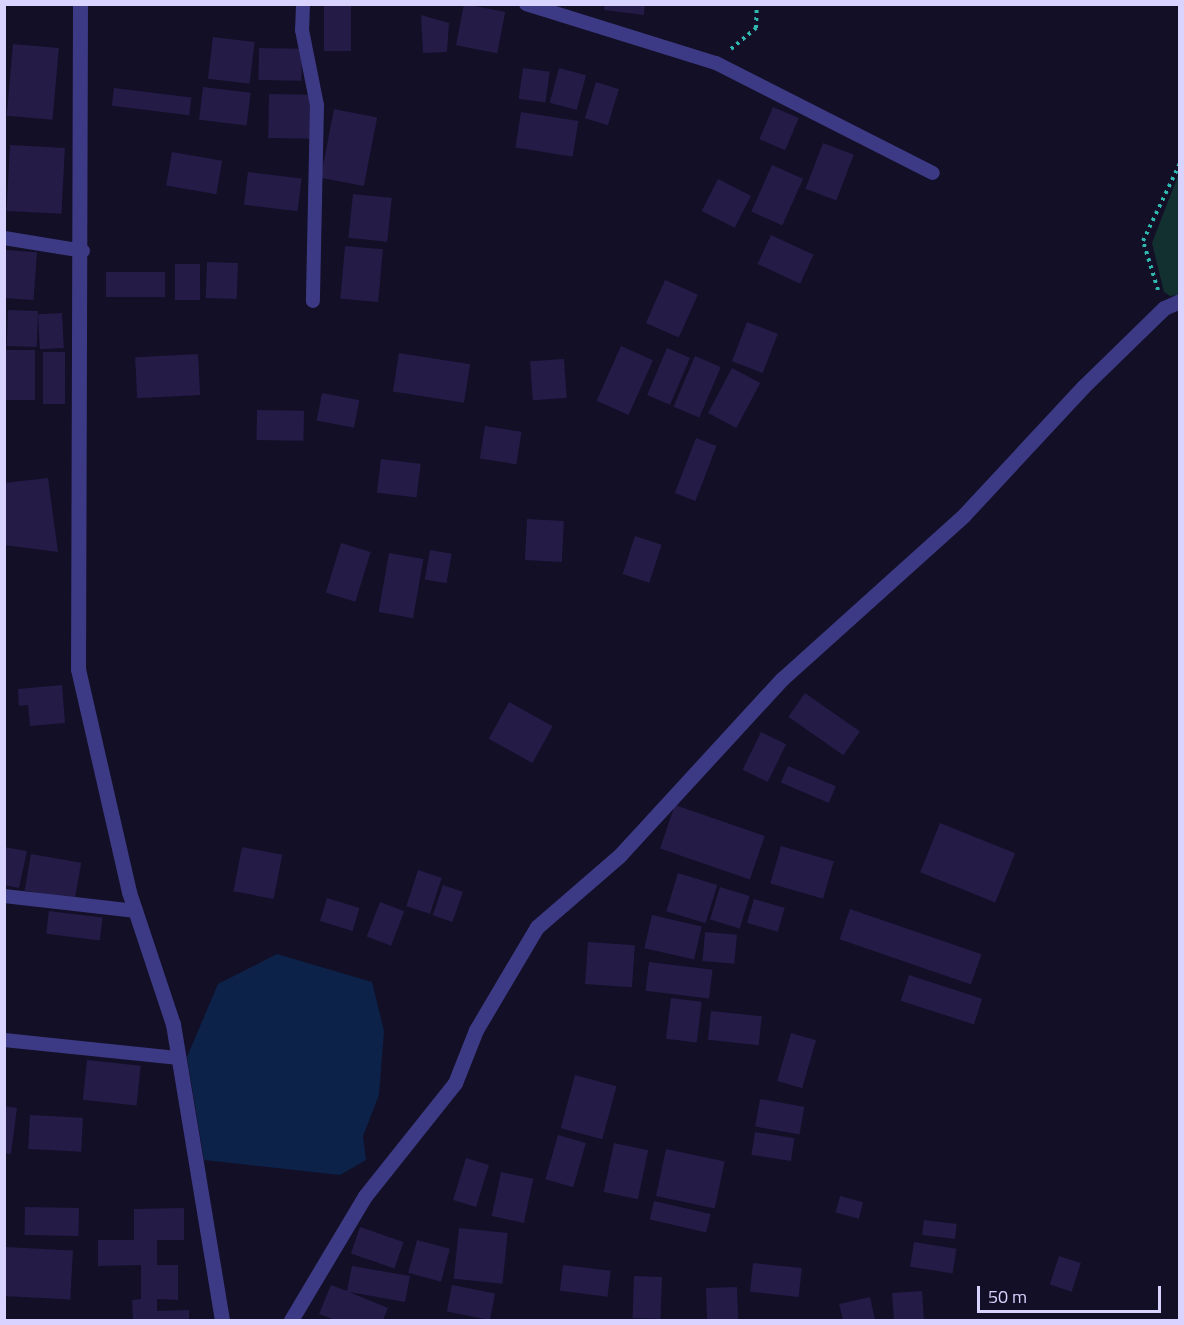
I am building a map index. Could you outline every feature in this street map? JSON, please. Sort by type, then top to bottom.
[{"type":"street","points":[[80,4],[82,251],[78,669],[136,911],[173,1024],[222,1320]]},
{"type":"street","points":[[291,1320],[365,1196],[455,1083],[476,1030],[537,927],[620,855],[782,679],[964,515],[1164,308],[1179,301]]},
{"type":"lane","points":[[303,4],[302,30],[317,105],[313,300]]},
{"type":"lane","points":[[526,4],[716,63],[933,173]]},
{"type":"lane","points":[[4,238],[82,251]]},
{"type":"lane","points":[[4,896],[136,911]]},
{"type":"lane","points":[[4,1040],[179,1058]]},
{"type":"path","points":[[716,63],[756,28],[757,4]]},
{"type":"path","points":[[1164,308],[1143,241],[1179,163]]},
{"type":"green space","points":[[1179,173],[1179,295],[1170,296],[1164,292],[1152,243]]},
{"type":"water","points":[[277,954],[372,982],[384,1031],[379,1095],[363,1136],[366,1160],[340,1175],[204,1160],[187,1057],[218,984]]},
{"type":"building","points":[[324,4],[351,4],[351,51],[324,51]]},
{"type":"building","points":[[464,4],[505,12],[497,53],[456,45]]},
{"type":"building","points":[[605,4],[645,4],[644,15],[604,10]]},
{"type":"building","points":[[421,15],[449,23],[447,52],[423,53]]},
{"type":"building","points":[[213,37],[255,42],[250,84],[208,79]]},
{"type":"building","points":[[13,44],[59,48],[53,120],[7,116]]},
{"type":"building","points":[[259,48],[302,49],[301,81],[258,80]]},
{"type":"building","points":[[523,68],[550,72],[545,102],[519,99]]},
{"type":"building","points":[[559,68],[586,75],[577,110],[550,103]]},
{"type":"building","points":[[596,82],[619,89],[608,125],[585,118]]},
{"type":"building","points":[[203,87],[251,93],[247,126],[199,120]]},
{"type":"building","points":[[114,88],[191,98],[189,115],[112,106]]},
{"type":"building","points":[[269,94],[311,95],[310,139],[268,138]]},
{"type":"building","points":[[773,107],[799,118],[785,150],[759,139]]},
{"type":"building","points":[[334,109],[377,117],[364,186],[321,178]]},
{"type":"building","points":[[521,112],[578,121],[573,157],[515,148]]},
{"type":"building","points":[[823,143],[854,155],[836,201],[805,189]]},
{"type":"building","points":[[10,145],[65,148],[61,214],[7,211]]},
{"type":"building","points":[[172,152],[222,161],[216,194],[166,185]]},
{"type":"building","points":[[772,165],[803,179],[782,225],[751,212]]},
{"type":"building","points":[[248,172],[302,179],[298,211],[244,205]]},
{"type":"building","points":[[718,179],[751,196],[735,228],[702,211]]},
{"type":"building","points":[[353,194],[392,198],[387,242],[348,238]]},
{"type":"building","points":[[771,235],[814,255],[800,284],[757,264]]},
{"type":"building","points":[[345,246],[383,249],[378,302],[340,299]]},
{"type":"building","points":[[6,250],[37,252],[34,300],[4,298]]},
{"type":"building","points":[[207,262],[238,263],[237,299],[206,298]]},
{"type":"building","points":[[175,264],[200,264],[200,300],[175,300]]},
{"type":"building","points":[[106,272],[165,272],[165,297],[106,297]]},
{"type":"building","points":[[665,280],[698,295],[679,338],[646,323]]},
{"type":"building","points":[[8,310],[38,311],[37,347],[7,346]]},
{"type":"building","points":[[62,313],[64,348],[40,349],[38,314]]},
{"type":"building","points":[[747,322],[778,334],[763,373],[732,361]]},
{"type":"building","points":[[621,346],[653,360],[629,415],[597,401]]},
{"type":"building","points":[[667,348],[690,358],[670,405],[647,395]]},
{"type":"building","points":[[6,350],[35,350],[35,400],[6,400]]},
{"type":"building","points":[[43,352],[65,352],[65,404],[43,404]]},
{"type":"building","points":[[399,353],[470,364],[464,403],[393,392]]},
{"type":"building","points":[[198,354],[200,395],[137,398],[135,357]]},
{"type":"building","points":[[695,356],[721,367],[699,418],[674,407]]},
{"type":"building","points":[[564,359],[567,398],[533,400],[530,361]]},
{"type":"building","points":[[732,368],[760,383],[736,428],[708,413]]},
{"type":"building","points":[[322,393],[359,400],[354,428],[317,420]]},
{"type":"building","points":[[257,410],[304,411],[303,441],[256,440]]},
{"type":"building","points":[[485,426],[522,432],[516,464],[480,459]]},
{"type":"building","points":[[696,438],[717,446],[695,501],[675,493]]},
{"type":"building","points":[[381,459],[421,464],[417,498],[377,493]]},
{"type":"building","points":[[48,478],[58,552],[4,545],[4,483]]},
{"type":"building","points":[[527,519],[564,521],[562,562],[525,560]]},
{"type":"building","points":[[635,536],[662,545],[649,583],[623,574]]},
{"type":"building","points":[[341,543],[371,552],[355,602],[326,593]]},
{"type":"building","points":[[430,550],[452,554],[446,583],[425,580]]},
{"type":"building","points":[[389,553],[423,559],[413,618],[379,612]]},
{"type":"building","points":[[62,685],[65,723],[30,726],[28,705],[19,706],[18,689]]},
{"type":"building","points":[[805,693],[860,731],[843,755],[788,717]]},
{"type":"building","points":[[509,702],[553,726],[532,763],[489,739]]},
{"type":"building","points":[[761,732],[786,744],[768,782],[743,770]]},
{"type":"building","points":[[788,766],[836,786],[829,803],[781,783]]},
{"type":"building","points":[[675,805],[765,836],[750,879],[660,848]]},
{"type":"building","points":[[940,823],[1015,853],[995,902],[920,872]]},
{"type":"building","points":[[781,846],[834,861],[823,899],[770,883]]},
{"type":"building","points":[[4,847],[27,851],[19,888],[4,885]]},
{"type":"building","points":[[242,847],[282,855],[274,899],[233,891]]},
{"type":"building","points":[[31,854],[81,863],[75,899],[25,890]]},
{"type":"building","points":[[418,870],[442,878],[430,914],[406,906]]},
{"type":"building","points":[[678,873],[717,885],[706,923],[666,911]]},
{"type":"building","points":[[443,885],[463,892],[452,922],[433,915]]},
{"type":"building","points":[[720,887],[750,896],[740,929],[710,920]]},
{"type":"building","points":[[327,898],[360,908],[352,931],[320,921]]},
{"type":"building","points":[[754,899],[785,908],[778,932],[747,923]]},
{"type":"building","points":[[380,902],[404,911],[391,946],[367,937]]},
{"type":"building","points":[[850,909],[981,954],[971,985],[840,939]]},
{"type":"building","points":[[49,911],[103,918],[100,940],[46,934]]},
{"type":"building","points":[[652,915],[702,926],[694,960],[644,948]]},
{"type":"building","points":[[705,932],[737,935],[734,964],[702,961]]},
{"type":"building","points":[[588,942],[635,945],[632,987],[585,984]]},
{"type":"building","points":[[649,962],[713,970],[709,999],[645,991]]},
{"type":"building","points":[[909,975],[982,999],[974,1024],[901,1001]]},
{"type":"building","points":[[671,998],[702,1002],[697,1042],[666,1039]]},
{"type":"building","points":[[711,1011],[762,1016],[759,1045],[708,1040]]},
{"type":"building","points":[[791,1033],[816,1040],[802,1088],[777,1081]]},
{"type":"building","points":[[87,1060],[141,1066],[137,1105],[83,1100]]},
{"type":"building","points":[[575,1075],[617,1086],[602,1139],[561,1128]]},
{"type":"building","points":[[760,1099],[804,1107],[799,1134],[755,1127]]},
{"type":"building","points":[[4,1106],[17,1108],[11,1154],[4,1153]]},
{"type":"building","points":[[30,1115],[83,1118],[81,1152],[28,1149]]},
{"type":"building","points":[[755,1132],[795,1138],[791,1161],[751,1155]]},
{"type":"building","points":[[558,1135],[586,1143],[573,1187],[545,1179]]},
{"type":"building","points":[[614,1143],[648,1150],[638,1199],[604,1192]]},
{"type":"building","points":[[666,1149],[725,1161],[715,1208],[656,1196]]},
{"type":"building","points":[[466,1158],[489,1165],[476,1207],[453,1200]]},
{"type":"building","points":[[501,1172],[533,1179],[524,1223],[492,1216]]},
{"type":"building","points":[[840,1196],[863,1202],[859,1219],[836,1212]]},
{"type":"building","points":[[654,1201],[711,1214],[706,1233],[650,1220]]},
{"type":"building","points":[[25,1207],[79,1208],[79,1236],[25,1235]]},
{"type":"building","points":[[184,1208],[184,1240],[157,1240],[157,1265],[178,1265],[178,1300],[157,1299],[157,1311],[189,1310],[189,1320],[133,1320],[132,1300],[141,1299],[141,1265],[98,1266],[98,1240],[134,1240],[134,1209]]},
{"type":"building","points":[[924,1220],[957,1224],[955,1239],[922,1235]]},
{"type":"building","points":[[360,1227],[403,1242],[394,1268],[351,1253]]},
{"type":"building","points":[[459,1228],[508,1233],[502,1284],[454,1279]]},
{"type":"building","points":[[417,1240],[450,1249],[441,1282],[408,1273]]},
{"type":"building","points":[[914,1242],[956,1249],[953,1273],[910,1267]]},
{"type":"building","points":[[6,1247],[73,1251],[70,1299],[4,1296]]},
{"type":"building","points":[[1059,1256],[1081,1263],[1072,1292],[1050,1285]]},
{"type":"building","points":[[753,1263],[802,1268],[799,1297],[750,1292]]},
{"type":"building","points":[[563,1265],[611,1271],[607,1297],[560,1291]]},
{"type":"building","points":[[352,1266],[410,1276],[405,1302],[349,1292],[388,1308],[383,1320],[335,1320],[319,1314],[331,1285],[347,1291]]},
{"type":"building","points":[[634,1276],[662,1277],[661,1319],[633,1318]]},
{"type":"building","points":[[452,1285],[495,1293],[490,1320],[447,1312]]},
{"type":"building","points":[[737,1287],[738,1320],[707,1320],[706,1288]]},
{"type":"building","points":[[922,1291],[924,1320],[894,1320],[892,1293]]},
{"type":"building","points":[[870,1297],[875,1320],[843,1320],[839,1304]]}]
